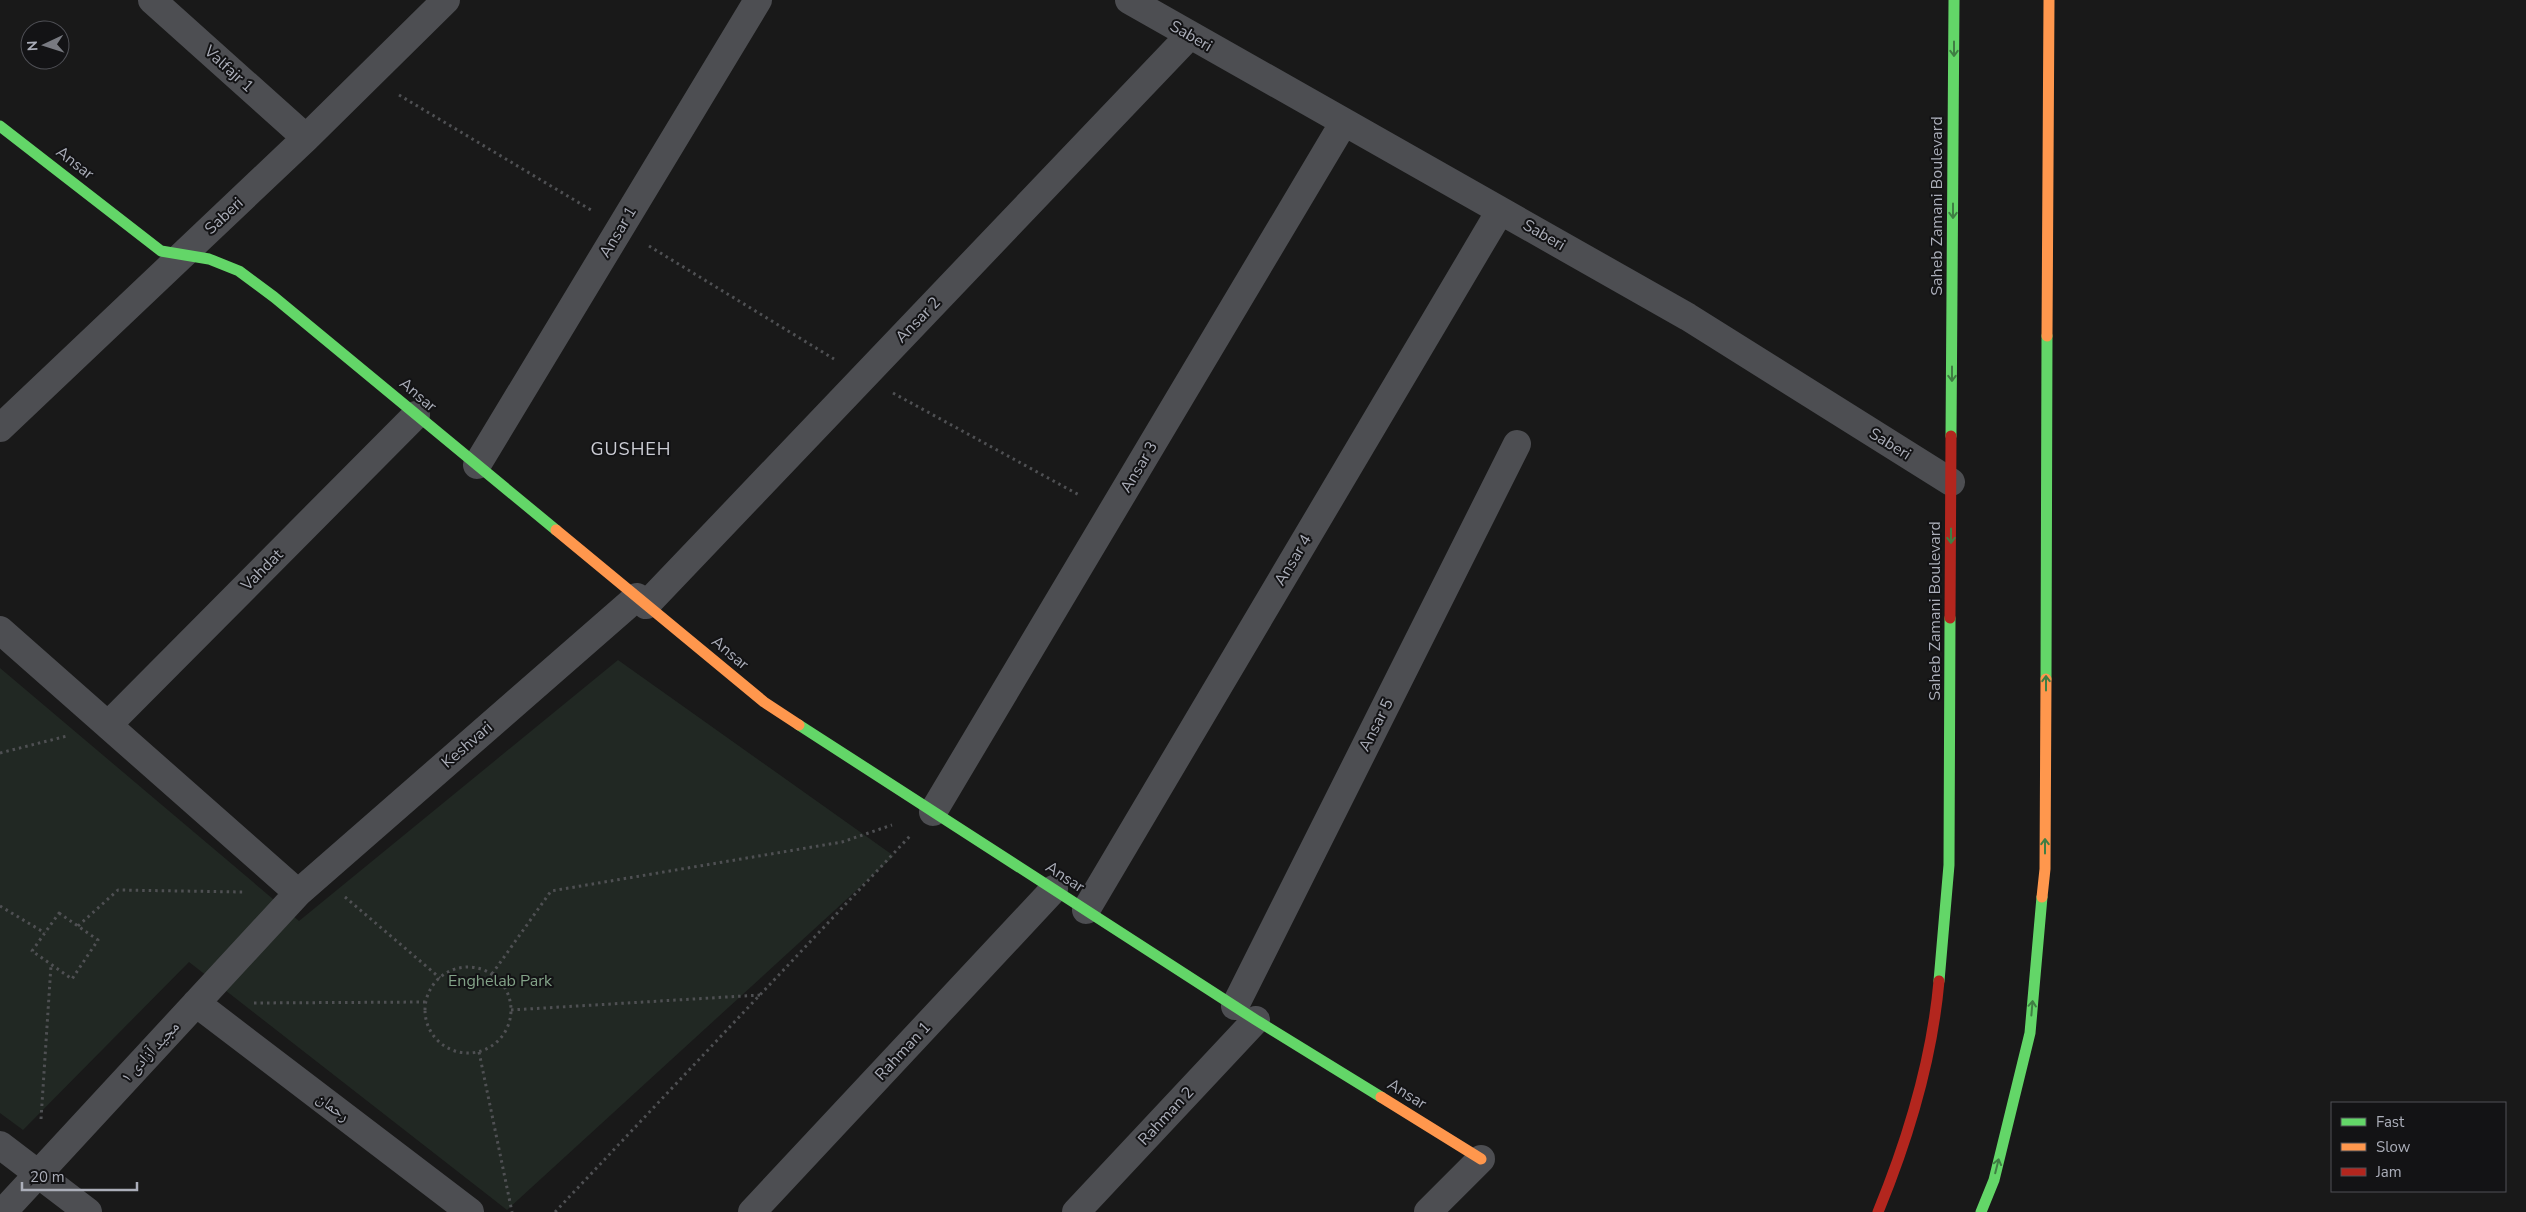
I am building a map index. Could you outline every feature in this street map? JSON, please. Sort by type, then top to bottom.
[{"type":"main road","name":"Saheb Zamani Boulevard","points":[[1878,1212],[1903,1150],[1936,1016],[1949,865],[1954,0]]},
{"type":"main road","points":[[1980,1212],[1994,1180],[2030,1032],[2045,869],[2050,0]]},
{"type":"main road","name":"Ansar","points":[[0,126],[161,251],[210,259],[238,271],[274,297],[764,702],[1246,1013],[1480,1159]]},
{"type":"street","name":"Valfajr 1","points":[[152,0],[306,138]]},
{"type":"street","name":"Ansar 1","points":[[477,465],[758,0]]},
{"type":"street","name":"Saberi","points":[[1128,0],[1688,317],[1952,482]]},
{"type":"street","name":"Saberi","points":[[0,428],[306,138],[440,2]]},
{"type":"street","name":"Ansar 2","points":[[642,601],[863,377],[1190,35]]},
{"type":"street","name":"Ansar 3","points":[[933,812],[1344,122]]},
{"type":"street","name":"Ansar 4","points":[[1086,910],[1500,211]]},
{"type":"street","name":"Vahdat","points":[[108,725],[416,415]]},
{"type":"street","name":"Ansar 5","points":[[1246,1013],[1517,444]]},
{"type":"street","name":"Keshvari","points":[[298,893],[642,601]]},
{"type":"street","points":[[0,630],[298,893]]},
{"type":"street","name":"Rahman 1","points":[[752,1212],[1054,889]]},
{"type":"street","name":"مجید آزادی ۱","points":[[3,1212],[298,893]]},
{"type":"street","name":"رحمان","points":[[196,1003],[470,1212]]},
{"type":"street","name":"Rahman 2","points":[[1076,1212],[1246,1013]]},
{"type":"street","points":[[0,1145],[88,1212]]},
{"type":"street","points":[[1428,1212],[1480,1159]]},
{"type":"path","points":[[368,77],[863,377],[1112,513]]},
{"type":"path","points":[[0,753],[108,725]]},
{"type":"path","points":[[492,974],[551,891],[842,842],[933,812]]},
{"type":"path","points":[[555,1212],[933,812]]},
{"type":"path","points":[[319,874],[440,978]]},
{"type":"path","points":[[78,926],[118,890],[298,893]]},
{"type":"path","points":[[0,906],[45,933]]},
{"type":"path","points":[[59,913],[98,940],[72,979],[32,952],[45,933],[59,913]]},
{"type":"path","points":[[38,1174],[51,965]]},
{"type":"path","points":[[465,967],[479,968],[492,974],[502,984],[509,996],[511,1010],[509,1024],[502,1036],[492,1046],[479,1052],[465,1053],[451,1050],[439,1041],[430,1030],[426,1017],[426,1002],[431,989],[440,978],[451,970],[465,967]]},
{"type":"path","points":[[511,1010],[760,995]]},
{"type":"path","points":[[196,1003],[426,1002]]},
{"type":"path","points":[[479,1052],[512,1212]]},
{"type":"green space","name":"Enghelab Park","points":[[618,660],[894,856],[507,1210],[189,962],[23,1130],[0,1113],[0,668],[299,921]]},
{"type":"traffic: fast","points":[[1951,436],[1954,0]]},
{"type":"traffic: fast","points":[[0,126],[161,251],[209,259],[239,271],[274,297],[556,530]]},
{"type":"traffic: fast","points":[[2046,679],[2047,336]]},
{"type":"traffic: fast","points":[[1939,981],[1949,865],[1950,618]]},
{"type":"traffic: fast","points":[[799,725],[1256,1020],[1381,1097]]},
{"type":"traffic: fast","points":[[1981,1212],[1994,1180],[2030,1033],[2042,897]]},
{"type":"traffic: slow","points":[[2047,336],[2049,0]]},
{"type":"traffic: slow","points":[[556,530],[764,702],[799,725]]},
{"type":"traffic: slow","points":[[2042,897],[2045,869],[2046,679]]},
{"type":"traffic: slow","points":[[1381,1097],[1481,1159]]},
{"type":"traffic: jam","points":[[1950,618],[1951,436]]},
{"type":"traffic: jam","points":[[1878,1212],[1909,1128],[1925,1070],[1936,1011],[1939,981]]},
{"type":"district","name":"GUSHEH","points":[[631,449]]}]
